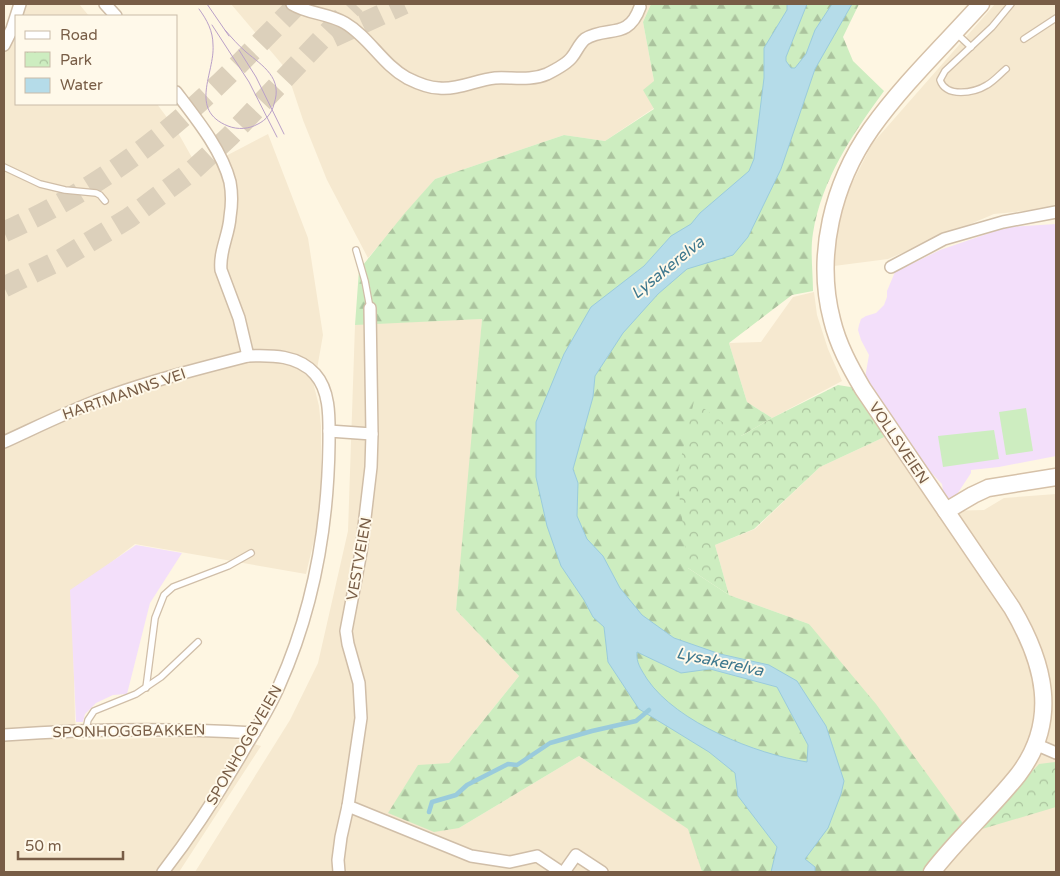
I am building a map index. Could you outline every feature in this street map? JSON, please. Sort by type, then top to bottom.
[{"type":"main road","name":"VOLLSVEIEN","points":[[932,872],[967,829],[1019,774],[1035,744],[1042,721],[1044,696],[1038,662],[1033,646],[1012,608],[852,371],[839,344],[832,322],[825,269],[827,243],[833,212],[845,177],[861,145],[889,107],[982,4]]},
{"type":"main road","points":[[946,511],[973,494],[988,488],[1056,477]]},
{"type":"street","points":[[105,4],[115,15]]},
{"type":"street","points":[[292,4],[298,8],[332,17],[345,23],[360,34],[391,66],[407,78],[426,86],[449,88],[492,78],[522,78],[546,74],[569,61],[581,43],[588,38],[626,28],[634,20],[640,7]]},
{"type":"street","points":[[4,45],[15,15]]},
{"type":"street","points":[[178,95],[196,118],[214,148],[229,181],[232,204],[230,221],[221,254],[221,270],[239,318],[248,356]]},
{"type":"street","points":[[891,267],[944,239],[1002,222],[1056,212]]},
{"type":"street","name":"VESTVEIEN","points":[[339,872],[340,844],[359,738],[361,698],[346,631],[366,516],[372,434],[370,308]]},
{"type":"street","name":"SPONHOGGVEIEN","points":[[163,872],[222,788],[280,684],[316,575],[326,513],[329,431],[326,394],[322,383],[309,368],[300,362],[282,357],[248,356]]},
{"type":"street","name":"HARTMANNS VEI","points":[[4,442],[108,396],[162,378],[248,356]]},
{"type":"street","points":[[329,431],[372,434]]},
{"type":"street","name":"SPONHOGGBAKKEN","points":[[4,735],[86,730],[206,730],[254,733]]},
{"type":"street","points":[[1035,744],[1056,753]]},
{"type":"street","points":[[348,806],[471,856],[510,862],[537,856],[563,872],[576,855],[602,872]]},
{"type":"lane","points":[[1006,69],[987,85],[960,93],[941,85],[941,76],[992,27],[1011,4]]},
{"type":"lane","points":[[1024,40],[1056,18]]},
{"type":"lane","points":[[956,32],[972,46]]},
{"type":"lane","points":[[4,168],[40,184],[65,190],[96,193],[105,201]]},
{"type":"lane","points":[[356,250],[370,308]]},
{"type":"lane","points":[[146,688],[155,618],[164,595],[174,587],[228,566],[251,553]]},
{"type":"lane","points":[[86,730],[88,720],[94,711],[146,688],[161,677],[198,642]]},
{"type":"shaded area","points":[[25,4],[79,4],[88,15],[21,15]]},
{"type":"shaded area","points":[[231,4],[651,4],[643,22],[654,81],[654,108],[605,141],[564,135],[435,179],[368,258],[327,180],[303,120],[286,69]]},
{"type":"shaded area","points":[[995,4],[1056,4],[1056,208],[994,214],[888,259],[834,266],[837,213],[872,144]]},
{"type":"shaded area","points":[[4,30],[15,34],[15,105],[158,105],[177,131],[199,170],[268,134],[308,238],[323,335],[314,386],[321,426],[319,519],[306,574],[135,544],[72,594],[75,720],[78,740],[224,736],[261,746],[179,872],[4,872]]},
{"type":"shaded area","points":[[1056,224],[1056,456],[999,467],[971,470],[971,473],[946,511],[942,484],[893,433],[863,389],[869,355],[858,330],[861,319],[876,313],[884,305],[887,291],[895,272],[940,250],[1007,227]]},
{"type":"shaded area","points":[[814,292],[817,315],[828,349],[842,381],[772,418],[747,402],[729,343],[761,342],[793,297]]},
{"type":"shaded area","points":[[482,319],[473,442],[456,610],[519,676],[449,763],[459,828],[579,756],[689,829],[702,872],[195,872],[290,720],[318,663],[348,531],[355,325],[369,322]]},
{"type":"shaded area","points":[[893,433],[946,511],[984,510],[1004,498],[1056,494],[1056,872],[934,872],[809,624],[729,595],[715,545],[755,529],[820,467]]},
{"type":"shaded area","points":[[136,545],[182,553],[150,603],[127,694],[113,695],[96,703],[85,714],[83,722],[76,722],[70,590]]},
{"type":"green space","points":[[651,4],[859,4],[843,37],[853,61],[884,91],[850,141],[823,194],[812,240],[813,291],[792,295],[729,343],[747,402],[772,418],[741,436],[688,568],[729,595],[809,624],[876,704],[967,829],[934,872],[702,872],[688,829],[579,756],[459,828],[434,832],[388,813],[418,765],[449,763],[519,676],[456,610],[482,319],[355,325],[359,270],[435,179],[564,135],[605,141],[654,109],[643,90],[654,81],[643,22]]},
{"type":"green space","points":[[838,385],[863,389],[893,433],[820,467],[754,529],[715,545],[729,595],[688,568],[677,476],[694,401],[741,436],[772,418]]},
{"type":"green space","points":[[1026,408],[1033,451],[1006,455],[999,412]]},
{"type":"green space","points":[[994,430],[999,459],[943,467],[938,436]]},
{"type":"green space","points":[[1056,760],[1056,807],[982,829],[983,824],[1039,764],[1055,762]]},
{"type":"water","name":"Lysakerelva","points":[[787,4],[807,4],[786,57],[786,61],[791,68],[795,68],[806,54],[815,30],[832,4],[852,4],[815,69],[781,169],[748,237],[733,255],[687,269],[658,294],[623,333],[595,376],[593,397],[573,469],[578,483],[577,516],[587,539],[603,556],[620,588],[642,615],[674,638],[720,654],[769,665],[797,681],[826,726],[844,781],[828,828],[805,859],[815,867],[815,872],[771,872],[777,847],[738,796],[735,773],[709,752],[639,709],[608,662],[604,627],[593,617],[561,566],[547,526],[536,477],[536,422],[564,354],[591,307],[644,266],[671,236],[691,224],[700,213],[749,171],[754,159],[764,78],[764,48],[787,10]],"holes":[[[637,652],[681,673],[710,669],[777,687],[808,745],[807,762],[765,752],[742,744],[697,722],[660,695],[641,669],[637,659]]]},
{"type":"waterway","points":[[429,812],[432,802],[456,795],[467,785],[508,764],[517,765],[550,743],[636,721],[649,710]]},
{"type":"tunnel","points":[[4,232],[80,192],[151,143],[208,94],[298,4]]},
{"type":"tunnel","points":[[4,287],[58,261],[129,218],[192,171],[230,136],[355,4]]},
{"type":"tunnel","points":[[333,37],[404,4]]},
{"type":"tram line","points":[[207,4],[229,36]]},
{"type":"tram line","points":[[199,9],[205,17],[213,40],[213,56],[206,90],[206,101],[209,111],[216,119],[228,126],[251,127],[264,120],[270,113],[276,95],[276,87],[274,80],[265,68],[225,30]]},
{"type":"tram line","points":[[212,25],[249,82],[277,137]]},
{"type":"tram line","points":[[239,50],[256,77],[284,134]]}]
